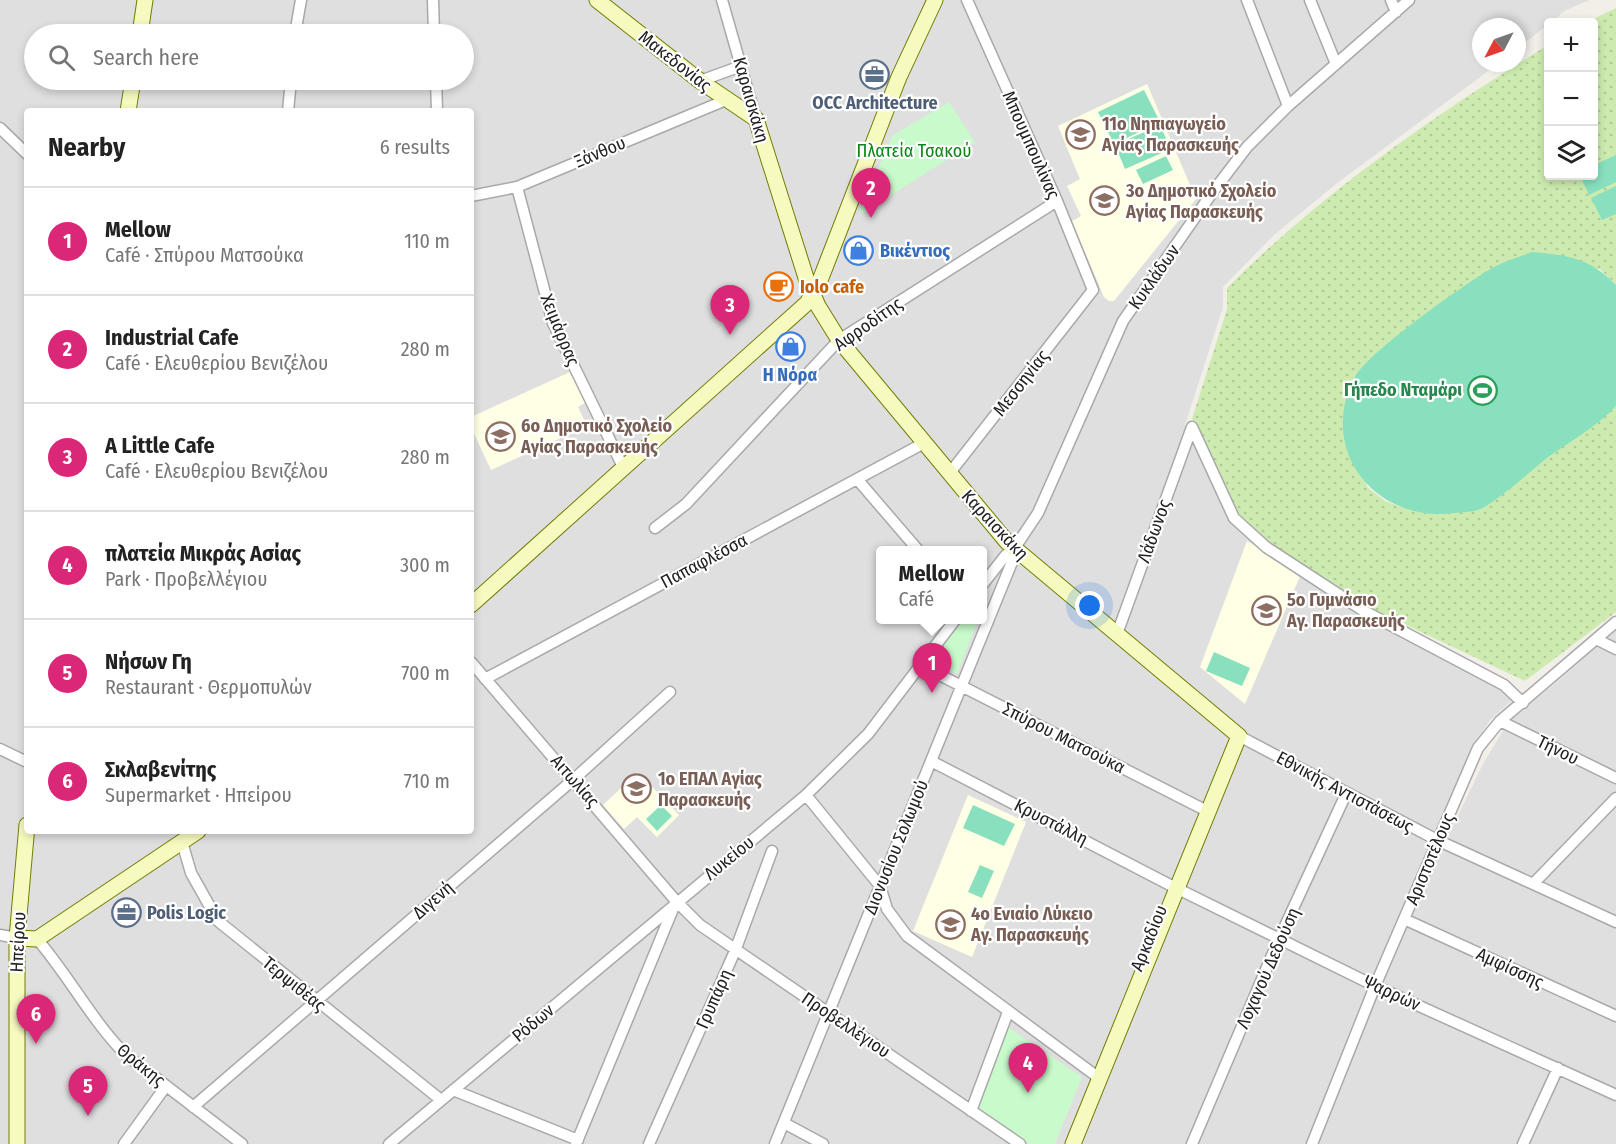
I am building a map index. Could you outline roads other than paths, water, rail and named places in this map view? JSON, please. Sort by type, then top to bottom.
[{"type":"street","points":[[142,24],[146,0]]},
{"type":"street","points":[[297,24],[301,0]]},
{"type":"street","points":[[433,0],[434,24]]},
{"type":"street","name":"Μακεδονίας","points":[[597,0],[700,81],[756,119]]},
{"type":"street","name":"Καραισκάκη","points":[[722,0],[756,119],[805,268],[839,340],[1014,549],[1235,733]]},
{"type":"street","points":[[474,602],[623,466],[802,309],[816,288],[898,77],[935,0]]},
{"type":"street","name":"Μπουμπουλίνας","points":[[967,0],[1057,201],[1093,290]]},
{"type":"street","points":[[1247,0],[1288,106]]},
{"type":"street","points":[[1310,0],[1336,64]]},
{"type":"street","points":[[1391,0],[1396,12]]},
{"type":"street","name":"Κυκλάδων","points":[[1014,549],[1038,513],[1123,321],[1247,147],[1288,106],[1409,0]]},
{"type":"street","points":[[700,81],[741,66]]},
{"type":"street","points":[[128,108],[131,90]]},
{"type":"street","points":[[288,108],[290,90]]},
{"type":"street","points":[[436,90],[437,108]]},
{"type":"street","name":"Ξάνθου","points":[[474,195],[517,187],[726,100]]},
{"type":"street","points":[[0,129],[24,151]]},
{"type":"street","name":"Χειμάρρας","points":[[517,187],[553,323],[623,466]]},
{"type":"street","name":"Αφροδίτης","points":[[654,528],[686,504],[839,340],[1057,201]]},
{"type":"street","name":"Μεσσηνίας","points":[[949,474],[1093,290]]},
{"type":"street","name":"Λάδωνος","points":[[1117,634],[1192,428],[1234,518],[1266,547],[1364,611],[1504,685],[1523,703]]},
{"type":"street","name":"Παπαφλέσσα","points":[[485,679],[924,443]]},
{"type":"street","points":[[857,479],[915,546]]},
{"type":"street","points":[[987,579],[1014,549]]},
{"type":"street","name":"Διονυσίου Σολωμού","points":[[775,1144],[962,687],[1012,562],[1014,549]]},
{"type":"street","name":"Αριστοτέλους","points":[[1312,1144],[1375,986],[1478,748],[1500,721],[1616,622]]},
{"type":"street","name":"Λυκείου","points":[[577,1142],[676,901],[806,795],[868,734],[953,624]]},
{"type":"street","points":[[1596,639],[1616,649]]},
{"type":"street","name":"Αιτωλίας","points":[[474,666],[574,779],[676,901]]},
{"type":"street","name":"Σπύρου Ματσούκα","points":[[922,666],[1204,809]]},
{"type":"street","name":"Διγενή","points":[[193,1107],[507,834],[574,779],[670,692]]},
{"type":"street","name":"Τήνου","points":[[1500,721],[1616,778]]},
{"type":"street","name":"Εθνικής Αντιστάσεως","points":[[1235,733],[1346,794],[1437,840],[1616,922]]},
{"type":"street","name":"Αρκαδίου","points":[[1073,1144],[1097,1077],[1235,733]]},
{"type":"street","points":[[0,749],[24,761]]},
{"type":"street","name":"Κρυστάλλη","points":[[931,761],[1173,887]]},
{"type":"street","name":"Λοχαγού Δεδούση","points":[[1192,1144],[1279,939],[1346,794]]},
{"type":"street","points":[[806,795],[880,886],[887,909],[908,936],[1097,1077]]},
{"type":"street","points":[[1534,884],[1616,798]]},
{"type":"street","name":"Ηπείρου","points":[[13,1140],[17,938],[26,834]]},
{"type":"street","points":[[0,935],[37,939],[191,835]]},
{"type":"street","name":"Τερψιθέας","points":[[191,835],[191,873],[218,921],[316,1002],[441,1100]]},
{"type":"street","name":"Γρυπάρη","points":[[649,1144],[735,951],[772,851]]},
{"type":"street","name":"Ψαρρών","points":[[1173,887],[1375,986],[1616,1095]]},
{"type":"street","name":"Προβελλέγιου","points":[[676,901],[700,925],[735,951],[829,1012],[1020,1144]]},
{"type":"street","name":"Ρόδων","points":[[389,1144],[676,901]]},
{"type":"street","name":"Αμφίσσης","points":[[1404,919],[1616,1017]]},
{"type":"street","name":"Θράκης","points":[[37,939],[55,960],[111,1041],[242,1144]]},
{"type":"street","points":[[971,1111],[1008,1012]]},
{"type":"street","points":[[1523,1144],[1558,1068]]},
{"type":"street","name":"Αρκαδίου","points":[[1065,1144],[1097,1077]]},
{"type":"street","points":[[124,1144],[166,1086]]},
{"type":"street","points":[[453,1090],[577,1142]]},
{"type":"street","points":[[784,1124],[823,1144]]},
{"type":"place","name":"OCC Architecture","points":[[875,74]]},
{"type":"place","name":"11ο Νηπιαγωγείο Αγίας Παρασκευής","points":[[1081,134]]},
{"type":"place","name":"3ο Δημοτικό Σχολείο Αγίας Παρασκευής","points":[[1105,201]]},
{"type":"place","name":"Industrial Cafe","points":[[871,218]]},
{"type":"place","name":"Βικέντιος","points":[[859,251]]},
{"type":"place","name":"Iolo cafe","points":[[779,287]]},
{"type":"place","name":"A Little Cafe","points":[[730,335]]},
{"type":"place","name":"Η Νόρα","points":[[790,346]]},
{"type":"place","name":"Γήπεδο Νταμάρι","points":[[1483,390]]},
{"type":"place","name":"6ο Δημοτικό Σχολείο Αγίας Παρασκευής","points":[[500,436]]},
{"type":"place","name":"5ο Γυμνάσιο Αγ. Παρασκευής","points":[[1266,610]]},
{"type":"place","name":"Mellow","points":[[932,693]]},
{"type":"place","name":"1ο ΕΠΑΛ Αγίας Παρασκευής","points":[[637,789]]},
{"type":"place","name":"Polis Logic","points":[[126,913]]},
{"type":"place","name":"4ο Ενιαίο Λύκειο Αγ. Παρασκευής","points":[[950,924]]},
{"type":"place","name":"Σκλαβενίτης","points":[[36,1044]]},
{"type":"place","name":"πλατεία Μικράς Ασίας","points":[[1028,1093]]},
{"type":"place","name":"Νήσων Γη","points":[[88,1116]]},
{"type":"park label","name":"Πλατεία Τσακού","points":[[914,151]]}]
